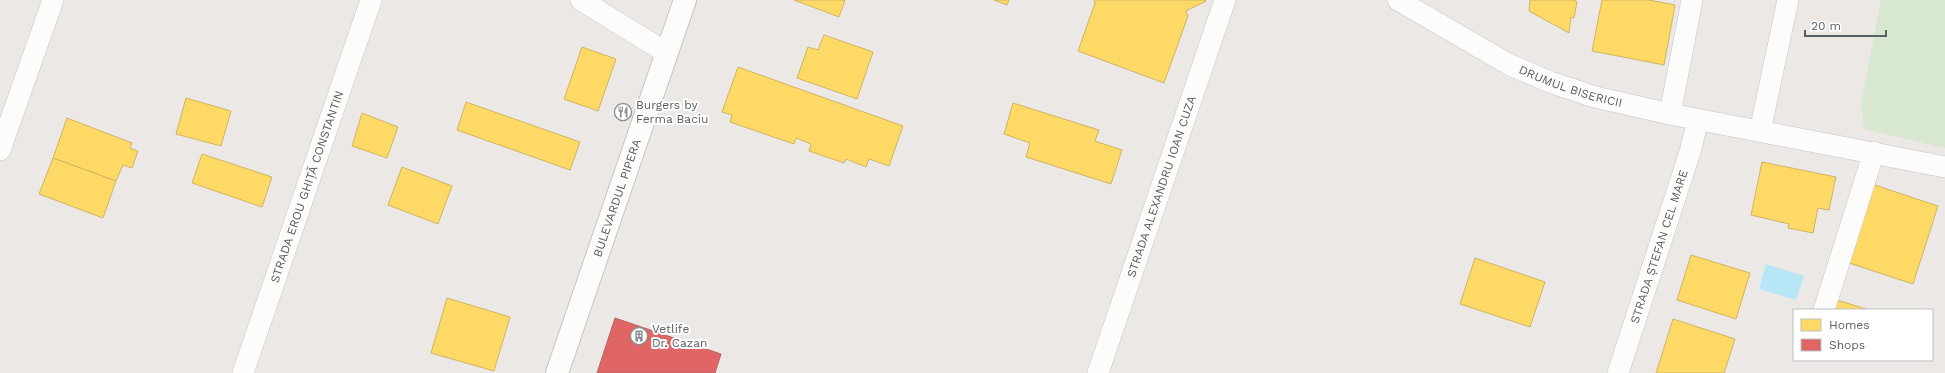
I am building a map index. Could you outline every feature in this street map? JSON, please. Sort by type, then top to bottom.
[{"type":"main road","name":"BULEVARDUL PIPERA","points":[[557,373],[685,0]]},
{"type":"street","points":[[0,150],[53,0]]},
{"type":"street","name":"STRADA EROU GHIȚĂ CONSTANTIN","points":[[243,373],[371,0]]},
{"type":"street","points":[[581,0],[667,53]]},
{"type":"street","name":"STRADA ALEXANDRU IOAN CUZA","points":[[1098,373],[1225,0]]},
{"type":"street","name":"DRUMUL BISERICII","points":[[1398,0],[1508,64],[1550,82],[1595,97],[1698,120],[1874,152],[1945,167]]},
{"type":"street","points":[[1670,114],[1692,0]]},
{"type":"street","points":[[1760,131],[1788,0]]},
{"type":"street","name":"STRADA ȘTEFAN CEL MARE","points":[[1618,373],[1690,152],[1698,120]]},
{"type":"street","points":[[1824,309],[1874,152]]},
{"type":"green space","points":[[1881,0],[1945,0],[1945,148],[1864,129],[1861,104]]},
{"type":"water","points":[[1766,264],[1804,276],[1796,300],[1759,289]]},
{"type":"building: Homes","points":[[794,0],[845,0],[839,17]]},
{"type":"building: Homes","points":[[994,0],[1009,0],[1007,5]]},
{"type":"building: Homes","points":[[1094,0],[1206,1],[1186,11],[1188,16],[1164,83],[1078,51],[1095,3]]},
{"type":"building: Homes","points":[[1530,0],[1574,0],[1577,2],[1574,18],[1571,17],[1569,33],[1529,11]]},
{"type":"building: Homes","points":[[1602,0],[1649,0],[1675,5],[1664,65],[1592,51]]},
{"type":"building: Homes","points":[[824,35],[873,52],[857,99],[797,78],[808,47],[818,50]]},
{"type":"building: Homes","points":[[582,47],[616,59],[598,111],[564,99]]},
{"type":"building: Homes","points":[[738,67],[903,126],[889,166],[869,159],[866,167],[846,159],[844,163],[809,151],[811,144],[796,138],[794,144],[730,122],[732,115],[722,112]]},
{"type":"building: Homes","points":[[186,98],[231,111],[221,146],[176,134]]},
{"type":"building: Homes","points":[[466,102],[580,142],[570,170],[457,130]]},
{"type":"building: Homes","points":[[1013,103],[1099,130],[1095,141],[1122,150],[1111,184],[1026,157],[1030,143],[1004,134]]},
{"type":"building: Homes","points":[[362,113],[398,127],[387,158],[352,146]]},
{"type":"building: Homes","points":[[67,118],[132,143],[130,148],[138,151],[132,168],[123,165],[116,181],[53,158]]},
{"type":"building: Homes","points":[[202,154],[272,177],[262,207],[192,183]]},
{"type":"building: Homes","points":[[53,158],[116,181],[103,218],[39,194]]},
{"type":"building: Homes","points":[[1762,162],[1836,177],[1829,210],[1818,208],[1813,233],[1788,228],[1789,224],[1751,215]]},
{"type":"building: Homes","points":[[402,167],[452,186],[438,224],[388,205]]},
{"type":"building: Homes","points":[[1872,184],[1938,206],[1913,284],[1846,262]]},
{"type":"building: Homes","points":[[1691,255],[1750,273],[1736,319],[1677,300]]},
{"type":"building: Homes","points":[[1475,258],[1545,282],[1530,327],[1460,304]]},
{"type":"building: Homes","points":[[447,298],[510,317],[494,371],[431,353]]},
{"type":"building: Homes","points":[[1834,299],[1866,309],[1831,309]]},
{"type":"building: Homes","points":[[1673,319],[1735,339],[1724,373],[1656,373]]},
{"type":"building: Shops","name":"Vetlife Dr. Cazan","points":[[615,318],[721,354],[715,373],[597,373]]},
{"type":"place","name":"Burgers by Ferma Baciu","points":[[623,112]]},
{"type":"place","name":"Vetlife Dr. Cazan","points":[[639,336]]}]
